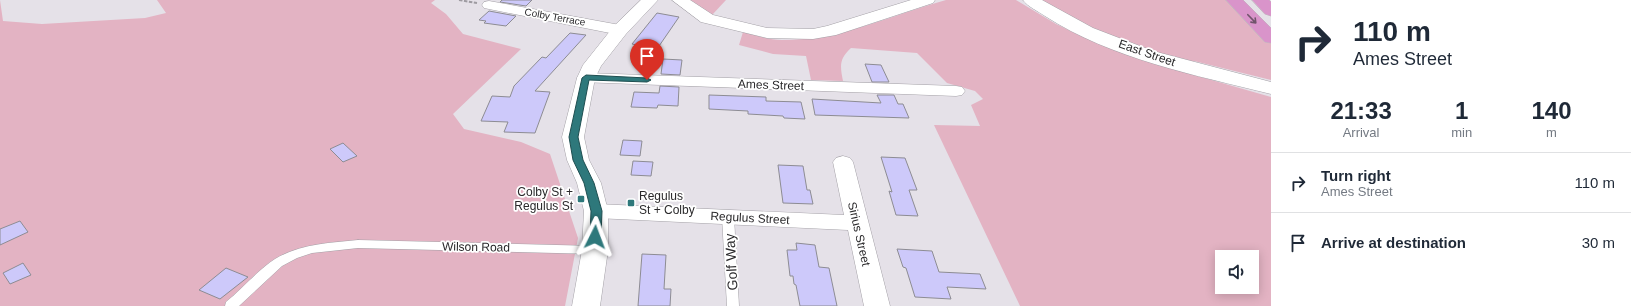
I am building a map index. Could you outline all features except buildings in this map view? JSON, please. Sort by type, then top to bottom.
[{"type":"highway","points":[[1234,0],[1271,38]]},
{"type":"highway","points":[[1260,0],[1271,11]]},
{"type":"street","points":[[586,306],[595,250],[596,211],[589,183],[578,160],[573,137],[586,78],[592,65],[620,30],[650,0]]},
{"type":"street","points":[[680,0],[707,19],[767,33],[789,35],[813,34],[830,31],[927,0]]},
{"type":"street","name":"East Street","points":[[1031,0],[1048,12],[1086,31],[1150,55],[1271,88]]},
{"type":"street","name":"Colby Terrace","points":[[492,2],[620,30]]},
{"type":"street","name":"Ames Street","points":[[586,78],[956,92]]},
{"type":"street","name":"Sirius Street","points":[[843,162],[876,306]]},
{"type":"street","name":"Regulus Street","points":[[596,211],[856,223]]},
{"type":"lane","name":"Golf Way","points":[[728,217],[733,306]]},
{"type":"lane","name":"Wilson Road","points":[[232,306],[278,264],[293,255],[311,249],[358,244],[595,250]]},
{"type":"shaded area","points":[[0,0],[3,21],[42,24],[145,18],[166,13],[157,0],[435,0],[431,3],[446,14],[463,34],[521,49],[453,114],[464,129],[521,142],[550,154],[578,238],[565,306],[0,306]]},
{"type":"shaded area","points":[[690,0],[726,0],[712,15]]},
{"type":"shaded area","points":[[946,0],[1016,0],[1056,24],[1090,40],[1152,63],[1271,97],[1271,306],[1020,306],[934,125],[980,126],[971,105],[983,99],[975,91],[947,83],[917,53],[851,48],[842,59],[841,63],[843,81],[811,80],[806,56],[773,54],[739,45],[743,32],[777,40],[803,39],[824,36],[866,26]]},
{"type":"shaded area","points":[[1031,0],[1234,0],[1271,38],[1271,80],[1194,61],[1194,68],[1150,55]]},
{"type":"place","name":"Colby St + Regulus St","points":[[581,199]]},
{"type":"place","name":"Regulus St + Colby","points":[[631,203]]},
{"type":"route","points":[[595,237],[596,211],[589,183],[578,160],[573,137],[586,78],[647,80]]}]
